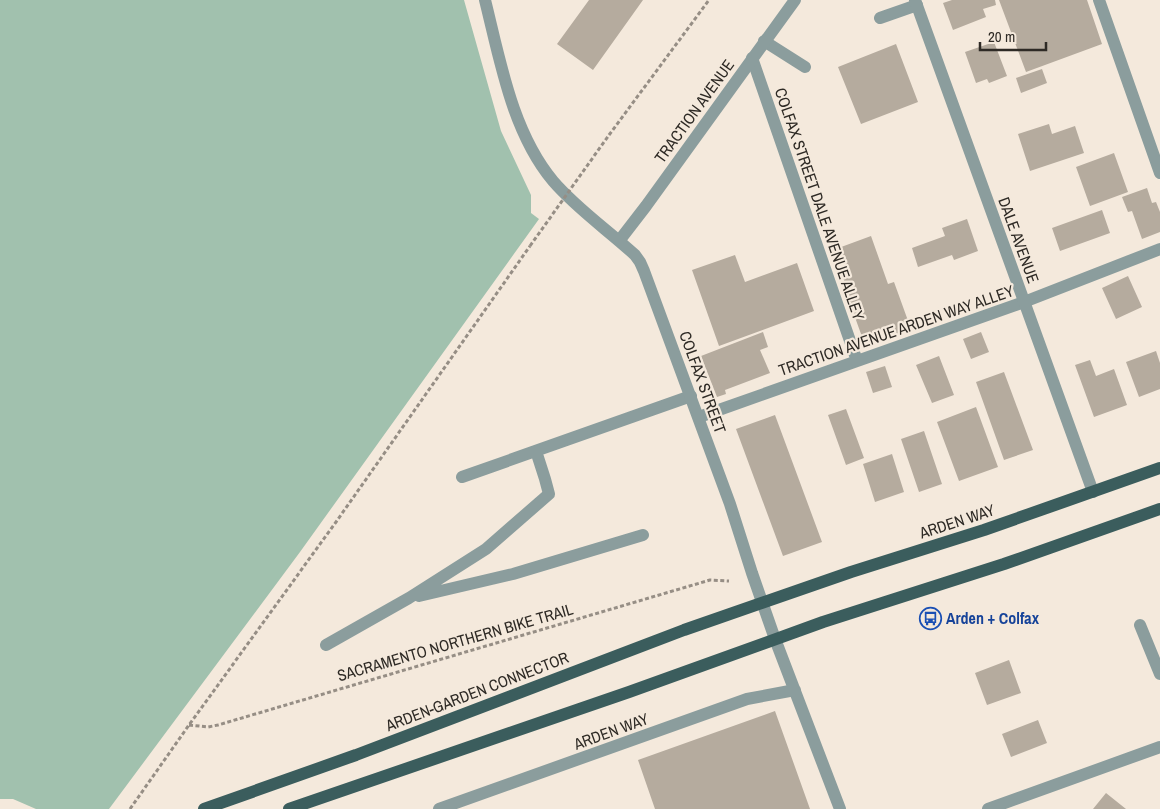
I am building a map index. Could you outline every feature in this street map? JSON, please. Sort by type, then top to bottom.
[{"type":"main road","name":"ARDEN WAY","points":[[762,603],[984,530],[1160,468]]},
{"type":"main road","points":[[289,809],[611,698],[775,639],[1013,561],[1160,508]]},
{"type":"main road","name":"ARDEN-GARDEN CONNECTOR","points":[[204,809],[356,755],[556,678],[762,603]]},
{"type":"street","name":"COLFAX STREET","points":[[485,0],[515,111],[532,150],[542,167],[566,195],[635,255],[644,271],[730,504],[775,639],[840,809]]},
{"type":"street","name":"TRACTION AVENUE","points":[[620,241],[795,0]]},
{"type":"street","points":[[1099,0],[1160,173]]},
{"type":"street","points":[[880,18],[916,3]]},
{"type":"street","name":"DALE AVENUE","points":[[916,3],[1093,492]]},
{"type":"street","points":[[764,41],[805,67]]},
{"type":"street","name":"COLFAX STREET DALE AVENUE ALLEY","points":[[752,58],[857,361]]},
{"type":"street","name":"TRACTION AVENUE ARDEN WAY ALLEY","points":[[698,417],[1024,302],[1160,249]]},
{"type":"street","points":[[462,477],[691,396]]},
{"type":"street","points":[[326,645],[410,598],[486,549],[549,494],[536,451]]},
{"type":"street","points":[[410,598],[513,574],[642,535]]},
{"type":"street","points":[[1140,625],[1160,674]]},
{"type":"street","name":"ARDEN WAY","points":[[439,809],[470,804],[747,699],[795,690]]},
{"type":"street","points":[[988,809],[1160,748]]},
{"type":"path","points":[[130,809],[336,522],[609,135],[709,0]]},
{"type":"path","name":"SACRAMENTO NORTHERN BIKE TRAIL","points":[[189,725],[208,727],[218,725],[710,580],[729,581]]},
{"type":"green space","points":[[0,0],[464,0],[501,131],[531,195],[531,213],[539,219],[300,552],[109,809],[36,809],[13,799],[0,799]]},
{"type":"building","points":[[589,0],[643,0],[593,70],[557,44]]},
{"type":"building","points":[[952,0],[995,0],[996,5],[983,9],[986,17],[953,30],[943,3]]},
{"type":"building","points":[[999,0],[1087,0],[1102,44],[1026,72]]},
{"type":"building","points":[[994,42],[1007,76],[989,83],[987,79],[976,83],[965,52]]},
{"type":"building","points":[[896,44],[918,102],[861,124],[838,67]]},
{"type":"building","points":[[1042,69],[1047,83],[1021,93],[1016,78]]},
{"type":"building","points":[[1049,124],[1052,134],[1075,126],[1084,153],[1030,171],[1018,134]]},
{"type":"building","points":[[1114,153],[1128,192],[1090,206],[1076,167]]},
{"type":"building","points":[[1147,188],[1152,203],[1156,202],[1160,212],[1160,232],[1142,239],[1132,211],[1128,212],[1122,197]]},
{"type":"building","points":[[1102,210],[1110,233],[1060,251],[1052,228]]},
{"type":"building","points":[[967,219],[978,251],[954,260],[952,255],[918,267],[912,248],[945,236],[942,228]]},
{"type":"building","points":[[871,236],[888,284],[894,282],[911,329],[865,345],[833,250]]},
{"type":"building","points":[[735,255],[745,282],[797,263],[814,311],[719,346],[692,270]]},
{"type":"building","points":[[1128,276],[1142,307],[1116,319],[1102,288]]},
{"type":"building","points":[[763,332],[768,347],[760,350],[770,373],[725,390],[726,394],[717,397],[701,356]]},
{"type":"building","points":[[981,332],[989,352],[971,359],[963,339]]},
{"type":"building","points":[[1156,351],[1160,363],[1160,389],[1139,397],[1126,362]]},
{"type":"building","points":[[939,356],[954,395],[932,403],[916,365]]},
{"type":"building","points":[[1090,360],[1096,376],[1114,369],[1127,405],[1094,417],[1075,365]]},
{"type":"building","points":[[885,366],[892,387],[873,393],[866,372]]},
{"type":"building","points":[[1004,372],[1033,450],[1004,460],[976,382]]},
{"type":"building","points":[[976,407],[998,467],[959,481],[937,422]]},
{"type":"building","points":[[846,409],[864,458],[846,465],[828,415]]},
{"type":"building","points":[[775,415],[822,542],[783,556],[736,429]]},
{"type":"building","points":[[924,431],[942,484],[919,492],[901,439]]},
{"type":"building","points":[[892,454],[904,492],[875,502],[863,464]]},
{"type":"building","points":[[1009,660],[1021,693],[987,705],[975,673]]},
{"type":"building","points":[[775,711],[810,809],[655,809],[638,760]]},
{"type":"building","points":[[1038,720],[1047,743],[1011,757],[1002,734]]},
{"type":"building","points":[[1106,793],[1126,809],[1093,809]]},
{"type":"place","name":"Arden + Colfax","points":[[930,618]]}]
